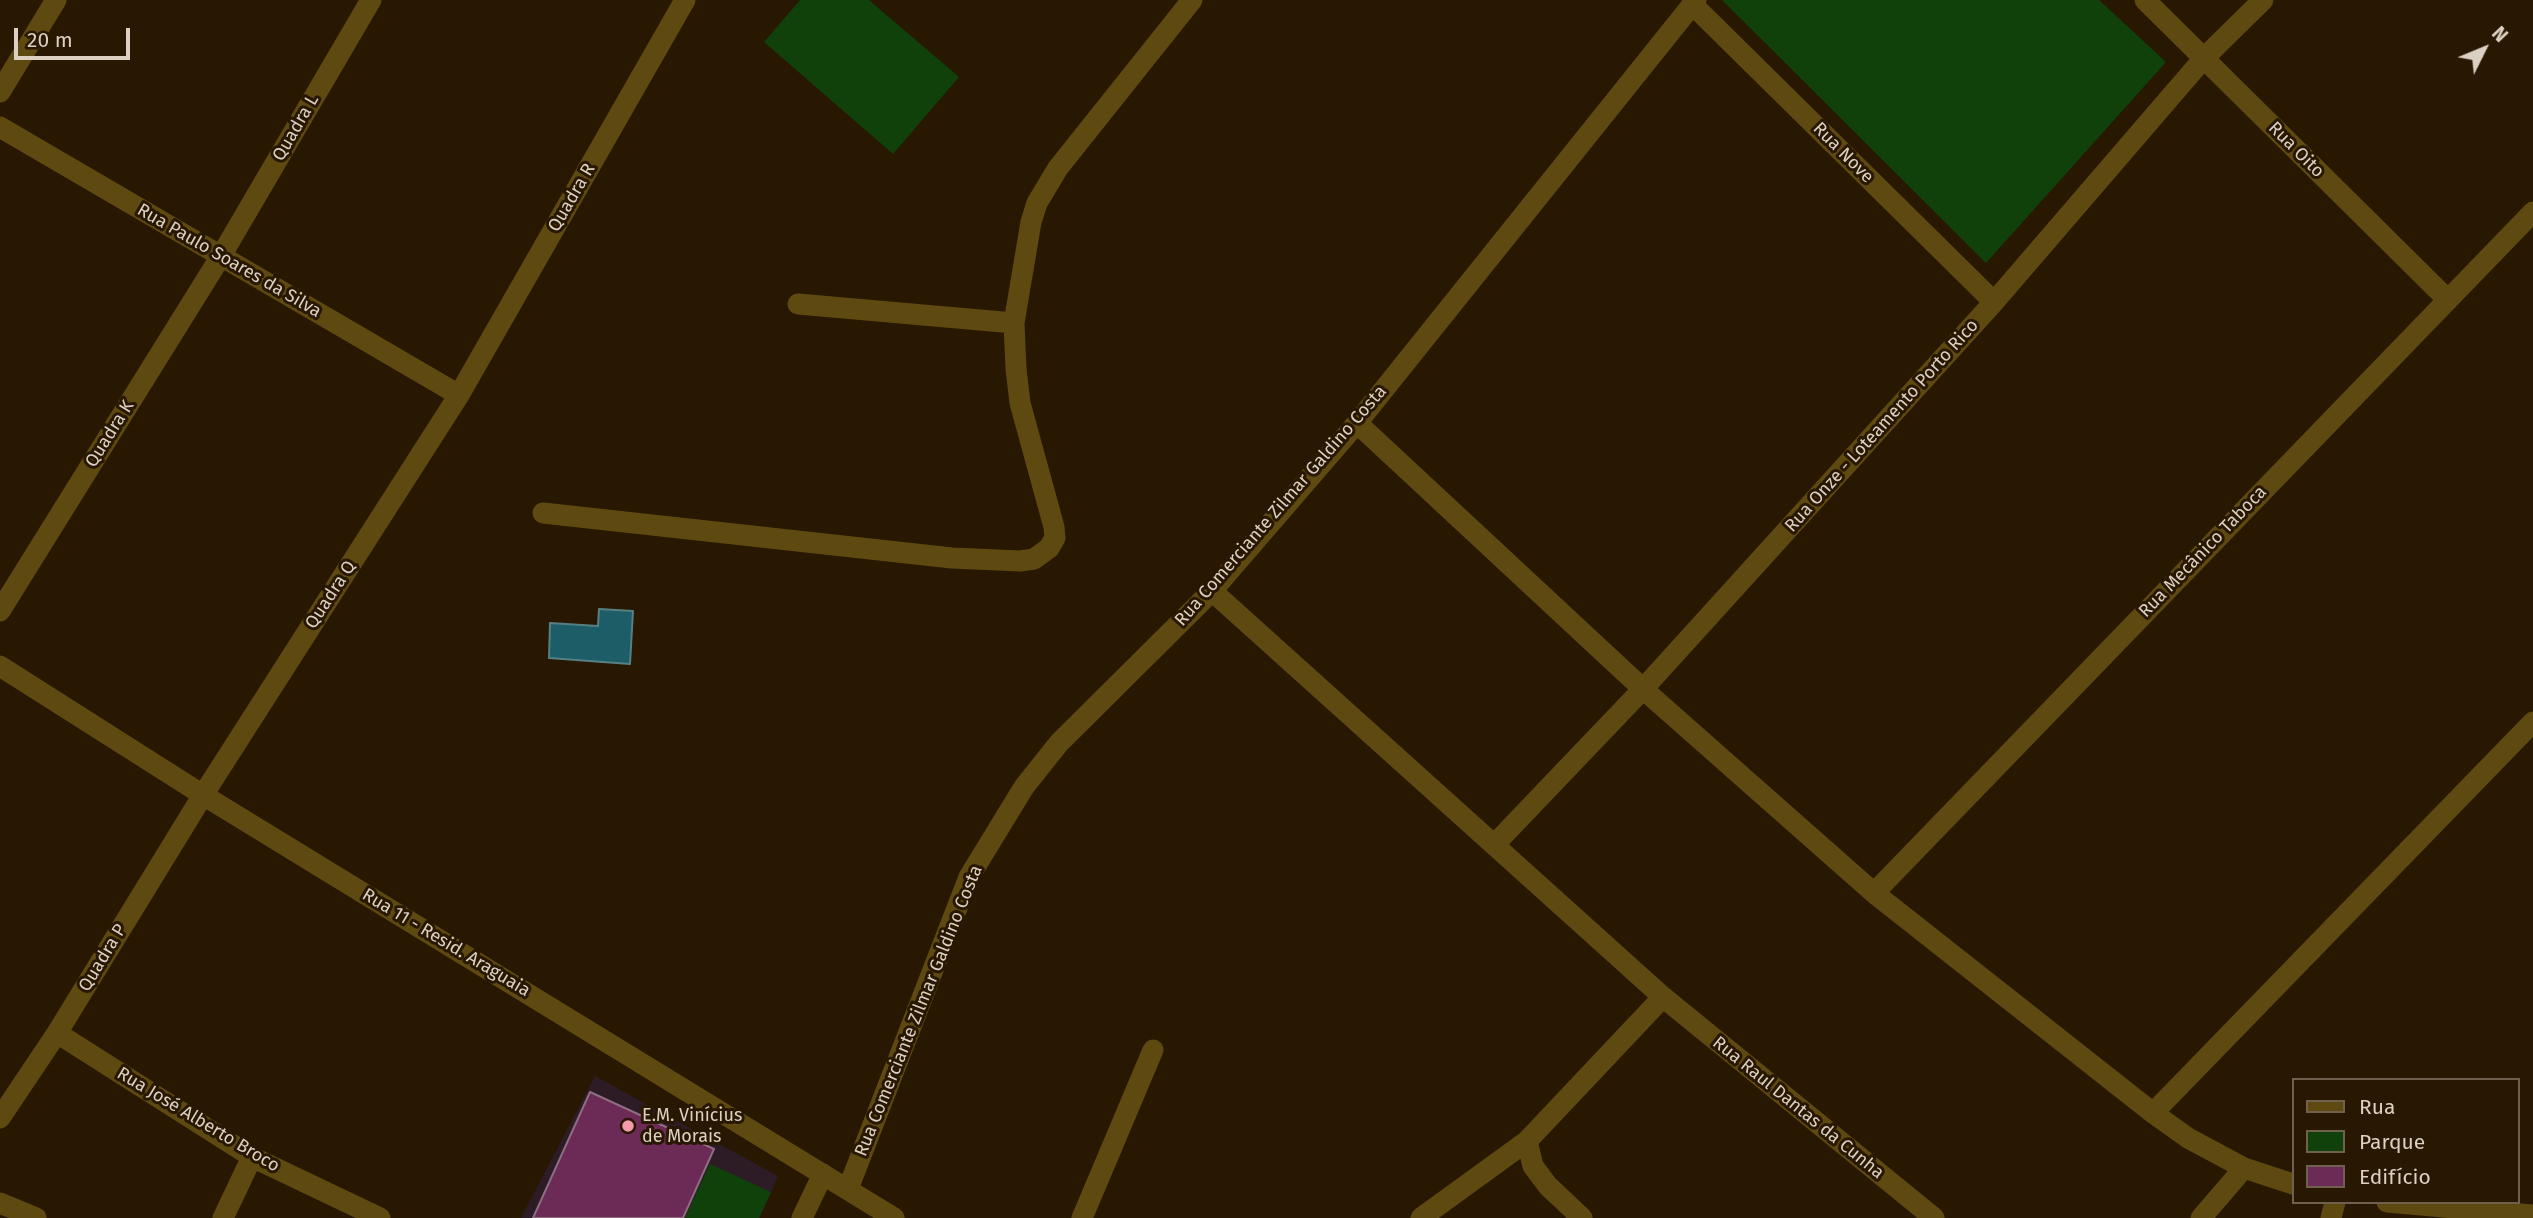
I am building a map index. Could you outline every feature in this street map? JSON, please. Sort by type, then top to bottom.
[{"type":"street","points":[[0,92],[56,0]]},
{"type":"street","name":"Quadra L","points":[[221,256],[371,0]]},
{"type":"street","name":"Quadra R","points":[[459,395],[685,0]]},
{"type":"street","points":[[543,513],[953,558],[1020,561],[1034,559],[1053,543],[1055,538],[1020,403],[1014,323],[1025,248],[1037,203],[1058,168],[1192,0]]},
{"type":"street","name":"Rua Oito","points":[[2145,0],[2448,300]]},
{"type":"street","name":"Rua Onze - Loteamento Porto Rico","points":[[1494,845],[1643,689],[1994,302],[2204,58],[2263,0]]},
{"type":"street","name":"Rua Nove","points":[[1695,2],[1994,302]]},
{"type":"street","name":"Rua Comerciante Zilmar Galdino Costa","points":[[848,1189],[969,877],[991,837],[1044,759],[1212,591],[1357,423],[1695,2]]},
{"type":"street","name":"Rua Paulo Soares da Silva","points":[[0,127],[459,395]]},
{"type":"street","name":"Rua Mecânico Taboca","points":[[1874,893],[2533,212]]},
{"type":"street","name":"Quadra K","points":[[0,611],[221,256]]},
{"type":"street","points":[[798,304],[1014,323]]},
{"type":"street","name":"Quadra Q","points":[[203,795],[459,395]]},
{"type":"street","points":[[1357,423],[1643,689],[1874,893],[2152,1113],[2188,1138],[2244,1167],[2292,1184]]},
{"type":"street","name":"Rua Raul Dantas da Cunha","points":[[1212,591],[1662,997],[1934,1218]]},
{"type":"street","name":"Rua 11 - Resid. Araguaia","points":[[0,666],[203,795],[894,1218]]},
{"type":"street","points":[[2152,1113],[2533,722]]},
{"type":"street","name":"Quadra P","points":[[0,1118],[57,1033],[203,795]]},
{"type":"street","points":[[1421,1218],[1527,1141],[1662,997]]},
{"type":"street","name":"Rua José Alberto Broco","points":[[57,1033],[253,1157],[380,1218]]},
{"type":"street","points":[[1082,1218],[1153,1050]]},
{"type":"street","points":[[1527,1141],[1533,1166],[1548,1186],[1582,1218]]},
{"type":"street","points":[[223,1218],[253,1157]]},
{"type":"street","points":[[2201,1218],[2244,1167]]},
{"type":"street","points":[[802,1218],[823,1174]]},
{"type":"street","points":[[0,1203],[36,1218]]},
{"type":"street","points":[[2409,1204],[2533,1215]]},
{"type":"shaded area","name":"E.M. Vinícius de Morais","points":[[595,1076],[778,1176],[760,1218],[521,1218]]},
{"type":"green space","points":[[800,0],[869,0],[959,77],[893,154],[764,42]]},
{"type":"green space","points":[[1722,0],[2099,0],[2166,62],[1986,263]]},
{"type":"green space","points":[[710,1164],[771,1192],[759,1218],[685,1218]]},
{"type":"water","points":[[599,609],[633,611],[630,664],[549,658],[550,623],[598,626]]},
{"type":"building","name":"E.M. Vinícius de Morais","points":[[590,1092],[714,1149],[683,1218],[533,1218]]},
{"type":"place","name":"E.M. Vinícius de Morais","points":[[628,1126]]}]
